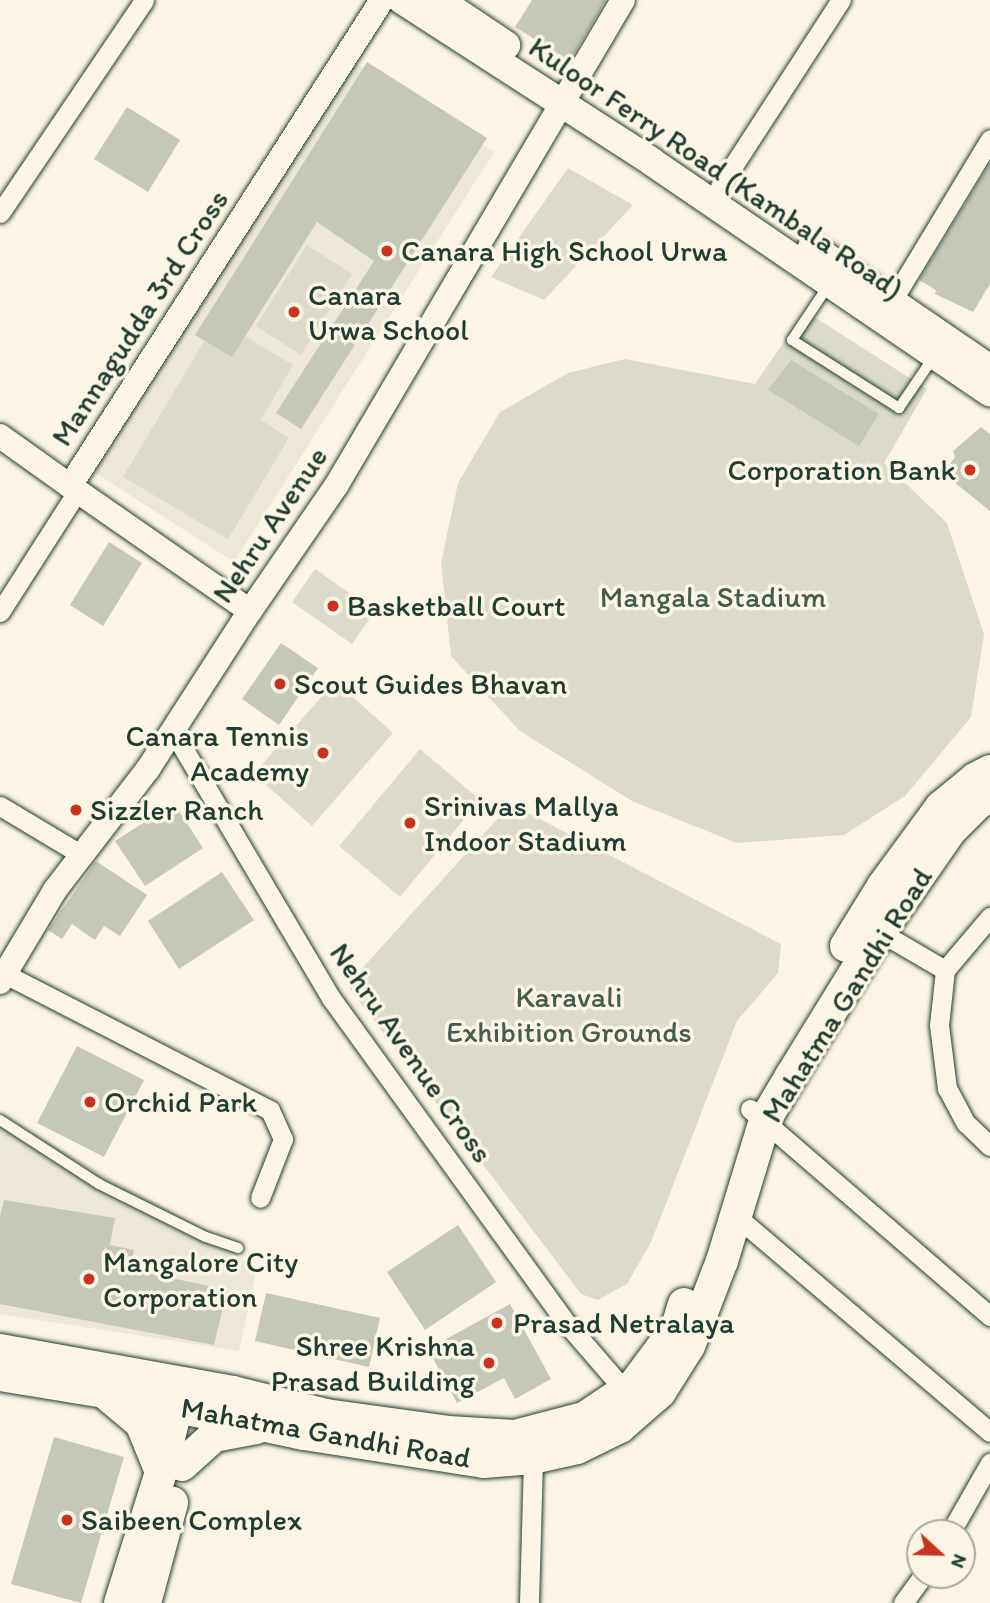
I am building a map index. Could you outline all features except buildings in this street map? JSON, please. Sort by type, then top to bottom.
[{"type":"main road","name":"Kuloor Ferry Road (Kambala Road)","points":[[402,0],[720,186],[990,369]]},
{"type":"main road","name":"Kuloor Ferry Road (Kambala Road)","points":[[439,0],[568,97],[990,393]]},
{"type":"main road","name":"Mahatma Gandhi Road","points":[[0,1350],[189,1396],[270,1426],[484,1462],[533,1458],[577,1448],[620,1427],[660,1392],[689,1346],[736,1216],[765,1077],[883,887],[941,807],[975,779],[990,771]]},
{"type":"main road","name":"Mahatma Gandhi Road","points":[[0,1375],[102,1391],[189,1396],[448,1432],[515,1436],[583,1418],[634,1385],[677,1326],[758,1115],[951,830],[978,803],[990,797]]},
{"type":"main road","points":[[102,1391],[141,1423],[172,1469]]},
{"type":"main road","points":[[145,1603],[189,1396]]},
{"type":"main road","points":[[120,1603],[172,1469],[214,1436],[231,1430],[270,1426]]},
{"type":"street","points":[[0,213],[144,0]]},
{"type":"street","name":"Mannagudda 3rd Cross","points":[[250,611],[74,488],[382,0]]},
{"type":"street","name":"Nehru Avenue","points":[[2,978],[55,890],[173,731],[250,611],[336,486],[623,0]]},
{"type":"street","points":[[720,186],[841,0]]},
{"type":"street","points":[[892,301],[990,139]]},
{"type":"street","points":[[0,436],[74,488],[0,612]]},
{"type":"street","name":"Nehru Avenue Cross","points":[[173,731],[331,998],[568,1325],[625,1391]]},
{"type":"street","points":[[0,806],[82,855]]},
{"type":"street","points":[[990,917],[945,970],[939,1025],[947,1088],[966,1123],[990,1146]]},
{"type":"street","points":[[880,932],[945,970]]},
{"type":"street","points":[[2,978],[270,1110],[283,1139],[260,1198]]},
{"type":"street","points":[[758,1115],[990,1316]]},
{"type":"street","points":[[736,1216],[990,1432]]},
{"type":"street","points":[[528,1603],[533,1458]]},
{"type":"street","points":[[958,1519],[990,1463]]},
{"type":"lane","points":[[830,283],[792,340],[899,408],[935,355]]},
{"type":"lane","points":[[0,1120],[99,1184],[181,1226],[239,1248]]},
{"type":"shaded area","name":"Canara Urwa School","points":[[354,62],[494,152],[234,562],[94,472]]},
{"type":"shaded area","points":[[0,1115],[215,1236],[256,1272],[239,1351],[0,1314]]},
{"type":"green space","points":[[568,168],[633,205],[544,300],[491,277]]},
{"type":"green space","points":[[307,245],[352,274],[301,355],[256,326]]},
{"type":"green space","name":"Mangala Stadium","points":[[805,311],[927,389],[884,463],[947,523],[984,634],[971,717],[905,796],[844,835],[737,843],[632,801],[520,731],[451,656],[441,563],[458,483],[500,412],[568,373],[625,359],[755,384]]},
{"type":"green space","points":[[217,320],[293,365],[261,420],[289,438],[228,539],[123,477]]},
{"type":"green space","name":"Basketball Court","points":[[315,569],[375,611],[352,644],[292,602]]},
{"type":"green space","name":"Canara Tennis Academy","points":[[335,681],[393,733],[312,826],[254,774]]},
{"type":"green space","name":"Srinivas Mallya Indoor Stadium","points":[[420,749],[480,800],[400,897],[339,846]]},
{"type":"green space","name":"Karavali Exhibition Grounds","points":[[511,804],[781,944],[778,973],[737,1021],[651,1242],[627,1284],[598,1300],[581,1294],[347,985]]},
{"type":"place","name":"Canara High School Urwa","points":[[387,251]]},
{"type":"place","name":"Canara Urwa School","points":[[294,312]]},
{"type":"place","name":"Corporation Bank","points":[[970,470]]},
{"type":"place","name":"Basketball Court","points":[[333,606]]},
{"type":"place","name":"Scout Guides Bhavan","points":[[280,684]]},
{"type":"place","name":"Canara Tennis Academy","points":[[323,753]]},
{"type":"place","name":"Sizzler Ranch","points":[[76,810]]},
{"type":"place","name":"Srinivas Mallya Indoor Stadium","points":[[410,823]]},
{"type":"place","name":"Orchid Park","points":[[90,1102]]},
{"type":"place","name":"Mangalore City Corporation","points":[[89,1279]]},
{"type":"place","name":"Prasad Netralaya","points":[[497,1323]]},
{"type":"place","name":"Shree Krishna Prasad Building","points":[[489,1363]]},
{"type":"place","name":"Saibeen Complex","points":[[67,1520]]}]
